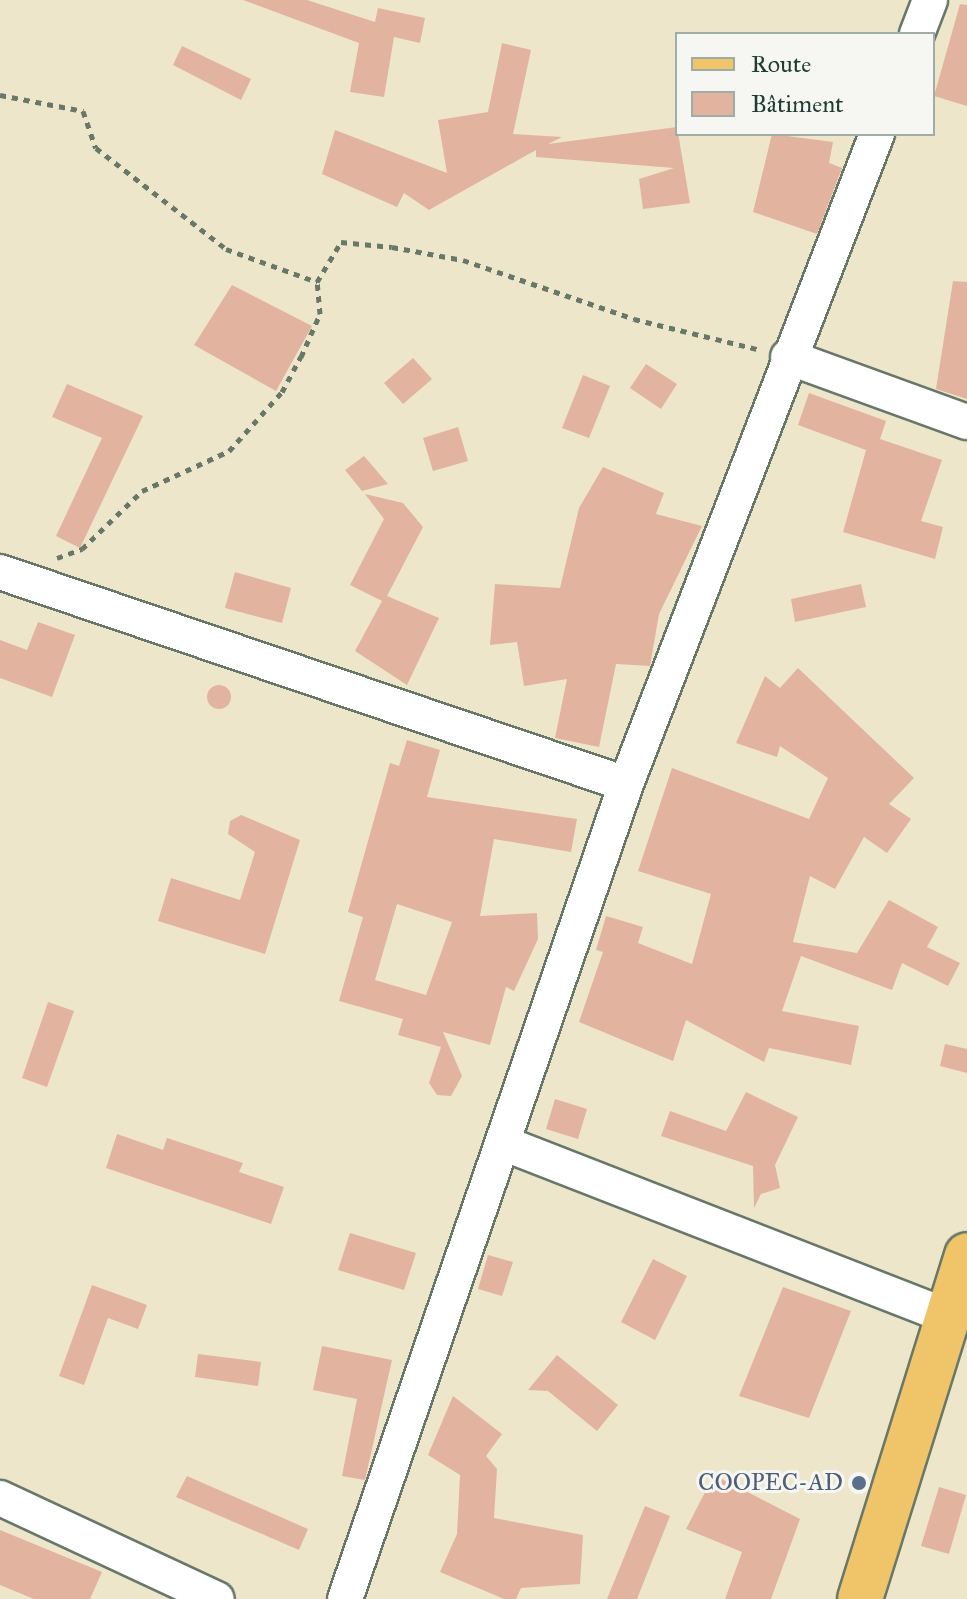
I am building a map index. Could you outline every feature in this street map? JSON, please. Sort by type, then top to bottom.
[{"type":"main road","points":[[860,1599],[967,1255]]},
{"type":"street","points":[[918,32],[930,0]]},
{"type":"street","points":[[345,1599],[626,784],[788,357],[876,136]]},
{"type":"street","points":[[788,357],[967,422]]},
{"type":"street","points":[[0,572],[626,784]]},
{"type":"street","points":[[503,1143],[947,1316]]},
{"type":"street","points":[[0,1498],[217,1599]]},
{"type":"path","points":[[0,95],[83,111],[96,148],[226,249],[317,282]]},
{"type":"path","points":[[45,559],[82,549],[142,491],[229,451],[282,392],[301,357],[320,314],[317,282],[341,242],[392,247],[463,260],[634,319],[788,357]]},
{"type":"building","points":[[243,0],[307,0],[375,22],[378,8],[425,18],[420,43],[394,37],[384,97],[350,92],[359,43]]},
{"type":"building","points":[[960,4],[967,5],[967,106],[935,96]]},
{"type":"building","points":[[502,43],[531,50],[513,134],[562,137],[548,144],[675,127],[690,203],[643,209],[639,179],[674,168],[536,157],[536,150],[429,210],[404,193],[397,207],[322,174],[335,130],[447,173],[438,120],[488,112]]},
{"type":"building","points":[[182,46],[251,79],[241,100],[173,65]]},
{"type":"building","points":[[772,136],[833,142],[829,163],[842,168],[817,234],[753,212]]},
{"type":"building","points":[[953,281],[967,282],[967,399],[936,389]]},
{"type":"building","points":[[232,285],[312,326],[276,391],[194,345]]},
{"type":"building","points":[[413,358],[432,379],[403,404],[384,383]]},
{"type":"building","points":[[646,364],[677,384],[661,409],[630,388]]},
{"type":"building","points":[[583,375],[610,386],[589,438],[562,428]]},
{"type":"building","points":[[67,384],[143,416],[80,548],[56,536],[102,438],[52,417]]},
{"type":"building","points":[[809,393],[886,421],[880,439],[942,460],[921,521],[943,527],[935,559],[843,532],[866,450],[798,425]]},
{"type":"building","points":[[458,427],[468,461],[433,471],[423,438]]},
{"type":"building","points":[[364,456],[388,484],[362,491],[345,470]]},
{"type":"building","points":[[603,467],[664,493],[656,514],[702,526],[659,614],[650,666],[616,664],[599,747],[555,738],[567,679],[524,686],[517,642],[490,645],[495,584],[560,588],[579,508]]},
{"type":"building","points":[[365,494],[403,503],[423,527],[387,596],[439,618],[407,685],[355,651],[382,601],[350,585],[384,519]]},
{"type":"building","points":[[235,572],[291,588],[282,623],[225,608]]},
{"type":"building","points":[[861,584],[866,607],[795,622],[791,599]]},
{"type":"building","points":[[38,622],[75,635],[52,697],[0,678],[0,640],[27,650]]},
{"type":"building","points":[[798,668],[914,778],[889,804],[911,819],[887,853],[864,837],[835,889],[810,876],[793,942],[857,953],[889,900],[938,927],[927,947],[960,963],[948,986],[902,963],[892,990],[801,956],[782,1011],[859,1026],[851,1065],[769,1048],[764,1062],[686,1020],[673,1061],[579,1022],[603,952],[596,950],[606,916],[643,927],[638,943],[692,964],[711,894],[638,871],[672,768],[809,819],[828,778],[780,746],[777,757],[736,743],[765,676],[780,688]]},
{"type":"building","points":[[219,685],[228,688],[231,697],[228,706],[219,709],[210,706],[207,697],[210,688]]},
{"type":"building","points":[[407,740],[440,750],[427,797],[577,819],[571,852],[494,839],[480,916],[537,913],[538,939],[514,991],[506,987],[490,1045],[443,1032],[462,1076],[451,1096],[437,1095],[429,1083],[441,1047],[398,1035],[403,1019],[339,1001],[363,917],[348,912],[390,763],[399,766]],"holes":[[[397,904],[452,922],[426,995],[375,980]]]},
{"type":"building","points":[[241,815],[300,840],[265,954],[158,921],[171,878],[240,900],[255,852],[228,834],[230,821]]},
{"type":"building","points":[[48,1002],[74,1011],[47,1087],[22,1078]]},
{"type":"building","points":[[945,1044],[967,1049],[967,1073],[940,1066]]},
{"type":"building","points":[[746,1092],[798,1117],[775,1165],[780,1188],[761,1194],[754,1208],[753,1166],[661,1136],[670,1111],[726,1131]]},
{"type":"building","points":[[555,1099],[587,1109],[578,1139],[546,1129]]},
{"type":"building","points":[[117,1134],[163,1150],[167,1138],[243,1163],[239,1172],[284,1187],[271,1224],[106,1168]]},
{"type":"building","points":[[350,1233],[416,1253],[404,1290],[338,1270]]},
{"type":"building","points":[[488,1255],[513,1262],[502,1296],[478,1289]]},
{"type":"building","points":[[653,1259],[687,1276],[655,1340],[621,1322]]},
{"type":"building","points":[[92,1285],[147,1305],[138,1329],[108,1318],[84,1385],[59,1376]]},
{"type":"building","points":[[783,1287],[851,1311],[809,1418],[739,1396]]},
{"type":"building","points":[[322,1346],[392,1360],[365,1480],[342,1476],[357,1399],[313,1390]]},
{"type":"building","points":[[198,1354],[261,1362],[258,1386],[195,1377]]},
{"type":"building","points":[[557,1355],[618,1405],[597,1431],[548,1391],[528,1390]]},
{"type":"building","points":[[453,1396],[502,1434],[486,1456],[497,1469],[494,1518],[583,1535],[580,1584],[521,1588],[516,1599],[504,1599],[440,1572],[457,1534],[460,1475],[428,1455]]},
{"type":"building","points":[[714,1475],[800,1519],[771,1599],[725,1599],[742,1552],[686,1529]]},
{"type":"building","points":[[187,1476],[308,1529],[299,1550],[176,1497]]},
{"type":"building","points":[[939,1487],[966,1495],[949,1554],[921,1546]]},
{"type":"building","points":[[645,1506],[670,1516],[637,1599],[607,1599]]},
{"type":"building","points":[[0,1530],[102,1572],[90,1599],[34,1599],[0,1585]]},
{"type":"place","name":"COOPEC-AD","points":[[859,1483]]}]
